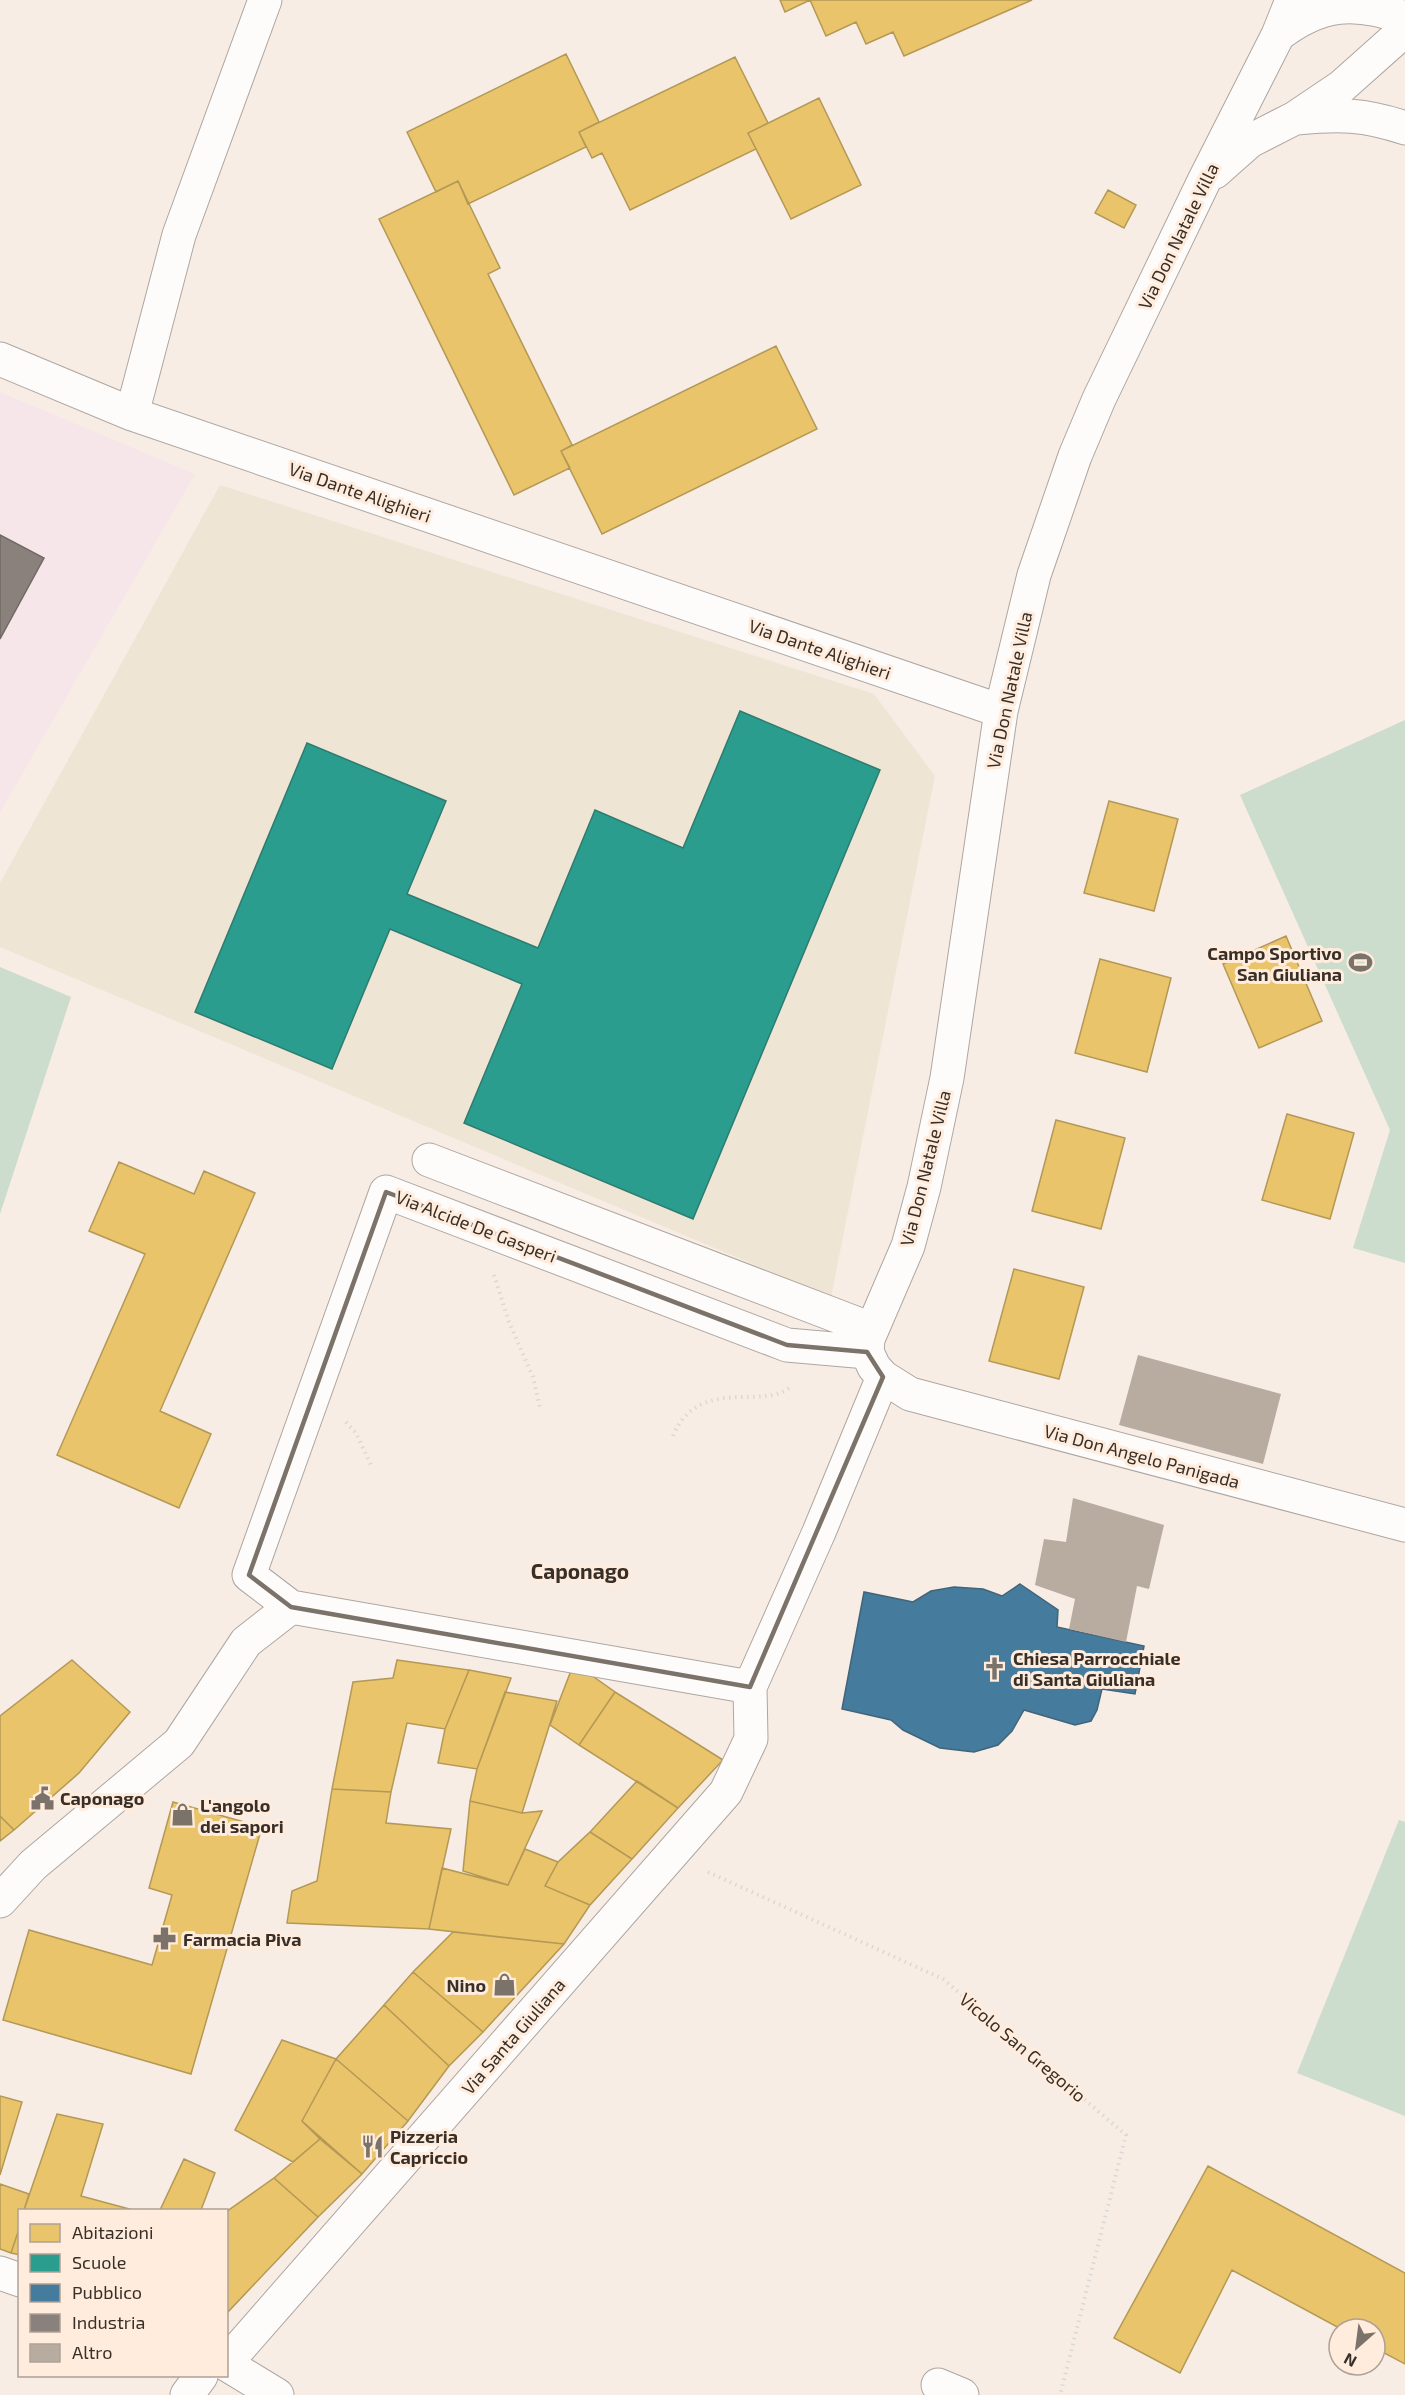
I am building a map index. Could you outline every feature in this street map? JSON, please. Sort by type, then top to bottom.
[{"type":"street","points":[[132,414],[179,235],[265,0]]},
{"type":"street","name":"Via Don Natale Villa","points":[[750,1687],[819,1532],[910,1237],[945,1089],[1001,711],[1034,575],[1075,456],[1204,181],[1278,35],[1292,0]]},
{"type":"street","points":[[1278,35],[1315,12],[1346,5],[1367,6],[1405,18]]},
{"type":"street","points":[[1204,181],[1250,141],[1295,118],[1341,87],[1405,30]]},
{"type":"street","points":[[1295,118],[1340,114],[1380,119],[1405,128]]},
{"type":"street","name":"Via Dante Alighieri","points":[[0,359],[132,414],[1001,711]]},
{"type":"street","name":"Via Don Angelo Panigada","points":[[429,1160],[874,1352],[909,1394],[1405,1525]]},
{"type":"street","name":"Via Alcide De Gasperi","points":[[750,1687],[291,1607],[249,1575],[386,1192],[787,1345],[874,1352]]},
{"type":"street","points":[[0,1901],[33,1865],[179,1743],[246,1642],[291,1607]]},
{"type":"street","name":"Via Santa Giuliana","points":[[228,2362],[726,1792],[751,1739],[750,1687]]},
{"type":"street","points":[[0,2273],[18,2279]]},
{"type":"street","points":[[228,2365],[277,2395]]},
{"type":"street","points":[[187,2395],[200,2377]]},
{"type":"path","points":[[487,1230],[493,1272],[508,1322],[533,1377],[540,1408]]},
{"type":"path","points":[[673,1436],[680,1420],[694,1408],[730,1396],[771,1395],[789,1389],[817,1347]]},
{"type":"path","name":"Vicolo San Gregorio","points":[[670,1855],[943,1979],[1126,2135],[1060,2395]]},
{"type":"highlighted area","points":[[386,1192],[787,1345],[867,1352],[883,1377],[750,1687],[291,1607],[249,1575]]},
{"type":"shaded area","points":[[0,392],[195,474],[0,812]]},
{"type":"shaded area","points":[[220,485],[874,694],[935,776],[831,1297],[0,947],[0,883]]},
{"type":"green space","name":"Campo Sportivo San Giuliana","points":[[1405,720],[1405,1263],[1353,1248],[1390,1130],[1240,795]]},
{"type":"green space","points":[[0,967],[71,997],[0,1214]]},
{"type":"green space","points":[[1399,1820],[1405,1822],[1405,2116],[1297,2073]]},
{"type":"building: Abitazioni","points":[[780,0],[810,0],[785,12]]},
{"type":"building: Abitazioni","points":[[810,0],[1032,0],[904,56],[893,32],[866,44],[856,22],[826,36]]},
{"type":"building: Abitazioni","points":[[566,54],[599,122],[579,132],[586,147],[468,204],[458,181],[436,192],[407,132]]},
{"type":"building: Abitazioni","points":[[735,57],[768,123],[748,133],[756,149],[630,210],[602,153],[592,158],[579,132]]},
{"type":"building: Abitazioni","points":[[819,98],[861,185],[791,219],[748,133]]},
{"type":"building: Abitazioni","points":[[458,181],[500,268],[488,274],[572,445],[561,451],[570,468],[514,495],[379,219]]},
{"type":"building: Abitazioni","points":[[1108,190],[1136,205],[1124,228],[1095,213]]},
{"type":"building: Abitazioni","points":[[776,346],[817,429],[602,534],[561,451]]},
{"type":"building: Abitazioni","points":[[1109,801],[1178,819],[1154,911],[1084,893]]},
{"type":"building: Abitazioni","points":[[1286,936],[1322,1021],[1259,1048],[1223,964]]},
{"type":"building: Abitazioni","points":[[1100,959],[1171,978],[1147,1072],[1075,1053]]},
{"type":"building: Abitazioni","points":[[1287,1114],[1354,1133],[1330,1219],[1262,1200]]},
{"type":"building: Abitazioni","points":[[1056,1120],[1125,1138],[1101,1229],[1032,1211]]},
{"type":"building: Abitazioni","points":[[119,1162],[194,1194],[204,1171],[255,1193],[160,1411],[211,1434],[179,1508],[57,1455],[145,1254],[89,1231]]},
{"type":"building: Abitazioni","points":[[1014,1269],[1084,1287],[1059,1379],[989,1361]]},
{"type":"building: Abitazioni","points":[[72,1660],[130,1712],[79,1773],[14,1830],[0,1816],[0,1716]]},
{"type":"building: Abitazioni","points":[[397,1660],[469,1670],[445,1729],[407,1723],[391,1792],[332,1789],[353,1682],[393,1678]]},
{"type":"building: Abitazioni","points":[[574,1663],[615,1692],[579,1745],[550,1725]]},
{"type":"building: Abitazioni","points":[[469,1670],[511,1678],[477,1769],[438,1763],[445,1729]]},
{"type":"building: Abitazioni","points":[[505,1692],[557,1701],[522,1813],[470,1801],[477,1769]]},
{"type":"building: Abitazioni","points":[[615,1692],[723,1760],[678,1808],[579,1745]]},
{"type":"building: Abitazioni","points":[[637,1781],[678,1808],[632,1859],[590,1832]]},
{"type":"building: Abitazioni","points":[[332,1789],[391,1792],[386,1823],[451,1829],[429,1929],[287,1923],[292,1891],[317,1881]]},
{"type":"building: Abitazioni","points":[[470,1801],[522,1813],[542,1811],[508,1885],[463,1871]]},
{"type":"building: Abitazioni","points":[[173,1802],[262,1827],[191,2074],[3,2020],[29,1930],[152,1965],[172,1895],[149,1888]]},
{"type":"building: Abitazioni","points":[[0,1816],[14,1830],[0,1841]]},
{"type":"building: Abitazioni","points":[[590,1832],[632,1859],[590,1905],[545,1886],[558,1862]]},
{"type":"building: Abitazioni","points":[[525,1849],[558,1862],[545,1886],[590,1905],[564,1944],[429,1929],[442,1868],[508,1885]]},
{"type":"building: Abitazioni","points":[[453,1932],[564,1944],[483,2032],[413,1972]]},
{"type":"building: Abitazioni","points":[[413,1972],[483,2032],[449,2066],[384,2005]]},
{"type":"building: Abitazioni","points":[[384,2005],[449,2066],[408,2121],[336,2059]]},
{"type":"building: Abitazioni","points":[[282,2040],[336,2059],[302,2121],[320,2139],[293,2162],[235,2130]]},
{"type":"building: Abitazioni","points":[[336,2059],[408,2121],[362,2174],[302,2121]]},
{"type":"building: Abitazioni","points":[[0,2096],[22,2102],[0,2175]]},
{"type":"building: Abitazioni","points":[[57,2114],[103,2124],[81,2196],[129,2209],[24,2209]]},
{"type":"building: Abitazioni","points":[[320,2139],[362,2174],[318,2217],[274,2178]]},
{"type":"building: Abitazioni","points":[[184,2159],[215,2173],[201,2209],[160,2209]]},
{"type":"building: Abitazioni","points":[[1208,2166],[1405,2273],[1405,2364],[1387,2354],[1387,2317],[1327,2317],[1327,2321],[1232,2270],[1180,2373],[1114,2338]]},
{"type":"building: Abitazioni","points":[[274,2178],[318,2217],[228,2312],[228,2211]]},
{"type":"building: Abitazioni","points":[[0,2184],[29,2194],[24,2209],[18,2209],[18,2232],[11,2253],[0,2249]]},
{"type":"building: Abitazioni","points":[[18,2232],[18,2255],[11,2253]]},
{"type":"building: Scuole","points":[[740,711],[880,770],[693,1219],[464,1123],[522,984],[390,929],[332,1069],[195,1012],[307,743],[446,801],[407,894],[538,948],[595,810],[683,848]]},
{"type":"building: Pubblico","name":"Chiesa Parrocchiale di Santa Giuliana","points":[[1020,1584],[1058,1610],[1057,1627],[1144,1646],[1135,1694],[1102,1689],[1097,1710],[1091,1721],[1075,1725],[1024,1710],[1012,1731],[998,1745],[974,1752],[940,1748],[903,1730],[891,1720],[842,1709],[864,1592],[913,1602],[931,1591],[954,1587],[983,1589],[1002,1596]]},
{"type":"building: Industria","points":[[0,535],[44,558],[0,639]]},
{"type":"building: Altro","points":[[1138,1355],[1281,1394],[1263,1464],[1119,1425]]},
{"type":"building: Altro","points":[[1073,1498],[1164,1525],[1149,1589],[1137,1586],[1126,1642],[1069,1629],[1075,1599],[1035,1585],[1044,1539],[1066,1542]]},
{"type":"place","name":"Campo Sportivo San Giuliana","points":[[1360,963]]},
{"type":"place","name":"Chiesa Parrocchiale di Santa Giuliana","points":[[995,1668]]},
{"type":"place","name":"Caponago","points":[[42,1798]]},
{"type":"place","name":"L'angolo dei sapori","points":[[182,1815]]},
{"type":"place","name":"Farmacia Piva","points":[[165,1939]]},
{"type":"place","name":"Nino","points":[[504,1985]]},
{"type":"place","name":"Pizzeria Capriccio","points":[[372,2146]]},
{"type":"district","name":"Caponago","points":[[580,1570]]}]
